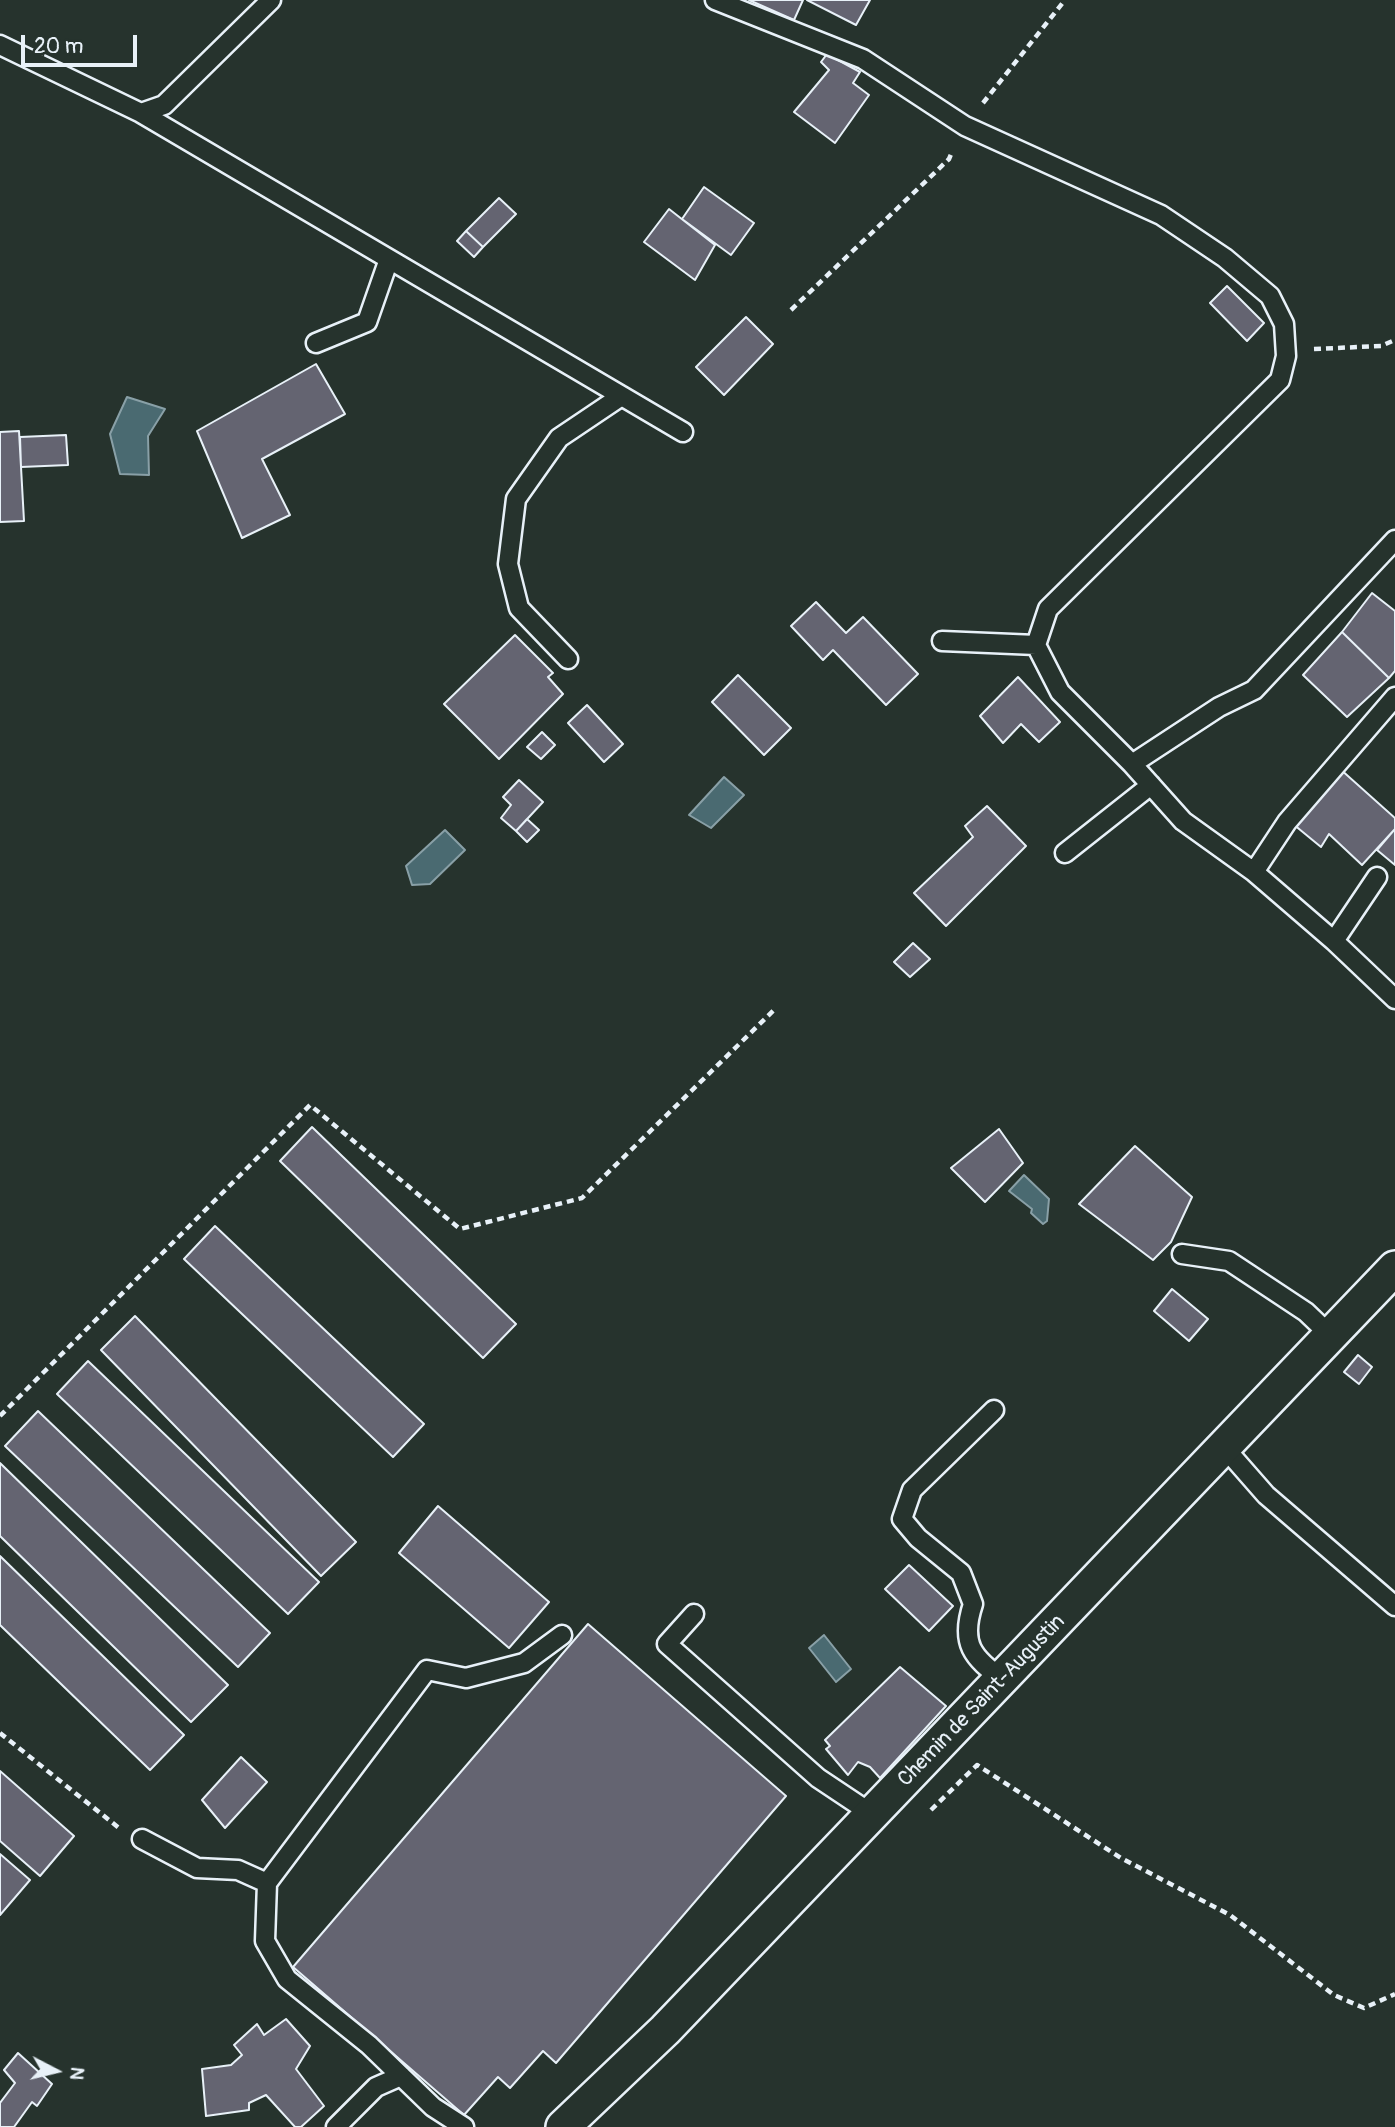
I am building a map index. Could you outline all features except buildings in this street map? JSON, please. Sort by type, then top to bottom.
[{"type":"street","name":"Chemin de Saint-Augustin","points":[[563,2127],[665,2030],[1395,1268]]},
{"type":"lane","points":[[141,113],[164,105],[271,0]]},
{"type":"lane","points":[[715,0],[863,59],[965,126],[1161,215],[1225,258],[1269,296],[1284,324],[1286,356],[1280,380],[1048,610],[1036,645],[1060,692],[1132,764],[1183,821],[1254,872],[1334,941],[1395,999]]},
{"type":"lane","points":[[0,45],[141,113],[683,432]]},
{"type":"lane","points":[[316,343],[367,322],[389,259]]},
{"type":"lane","points":[[568,659],[519,608],[508,564],[516,499],[559,438],[620,397]]},
{"type":"lane","points":[[1132,764],[1219,707],[1254,690],[1395,540]]},
{"type":"lane","points":[[942,641],[1036,645]]},
{"type":"lane","points":[[1254,872],[1287,822],[1395,696]]},
{"type":"lane","points":[[1065,853],[1151,785]]},
{"type":"lane","points":[[1334,941],[1377,877]]},
{"type":"lane","points":[[1182,1254],[1230,1261],[1306,1312],[1330,1335]]},
{"type":"lane","points":[[993,1410],[912,1490],[902,1519],[918,1538],[961,1573],[973,1604],[966,1625],[976,1661],[1004,1679]]},
{"type":"lane","points":[[1223,1447],[1266,1495],[1395,1606]]},
{"type":"lane","points":[[694,1614],[667,1644],[818,1778],[872,1814]]},
{"type":"lane","points":[[464,2127],[433,2107],[369,2045],[287,1979],[265,1941],[267,1883],[427,1670],[466,1678],[524,1663],[562,1635]]},
{"type":"lane","points":[[142,1839],[197,1868],[238,1870],[267,1883]]},
{"type":"lane","points":[[336,2127],[376,2087],[401,2076]]},
{"type":"path","points":[[791,310],[949,159],[965,126],[1065,0]]},
{"type":"path","points":[[1286,356],[1324,346],[1381,346],[1395,340]]},
{"type":"path","points":[[0,1416],[310,1105],[460,1229],[582,1198],[775,1009]]},
{"type":"path","points":[[0,1733],[111,1823],[142,1839]]},
{"type":"path","points":[[927,1813],[977,1765],[1121,1858],[1230,1915],[1334,1995],[1364,2008],[1395,1994]]},
{"type":"water","points":[[127,397],[165,409],[148,436],[149,475],[120,474],[110,434]]},
{"type":"water","points":[[724,777],[744,795],[711,828],[689,815]]},
{"type":"water","points":[[445,830],[465,850],[430,884],[412,885],[406,866]]},
{"type":"water","points":[[1024,1175],[1049,1199],[1047,1221],[1043,1224],[1031,1213],[1032,1209],[1009,1191]]},
{"type":"water","points":[[824,1635],[851,1669],[836,1682],[809,1648]]}]
